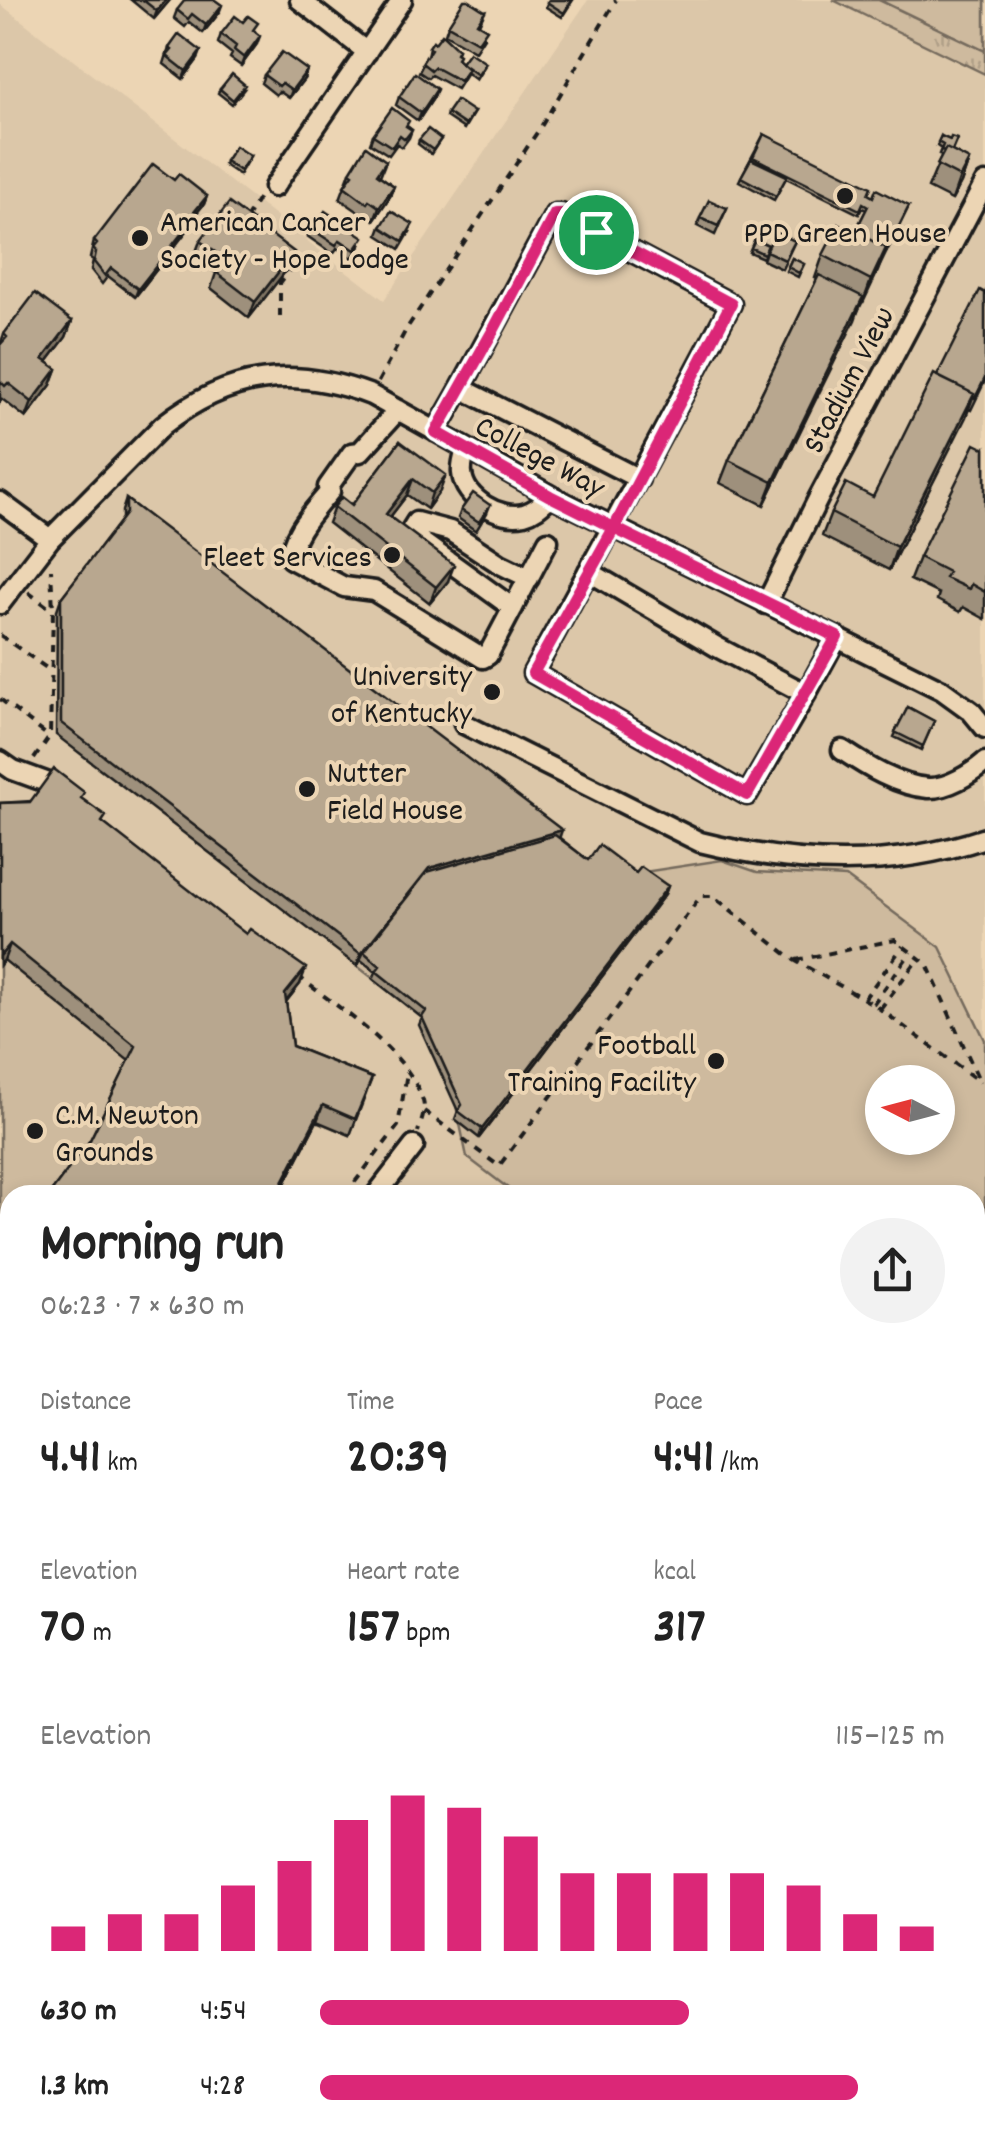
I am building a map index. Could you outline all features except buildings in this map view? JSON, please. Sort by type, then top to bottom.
[{"type":"street","points":[[300,0],[367,52]]},
{"type":"street","points":[[267,191],[402,0]]},
{"type":"street","name":"Stadium View","points":[[766,604],[818,497],[985,183]]},
{"type":"street","points":[[436,432],[555,214],[561,214],[731,304],[533,673],[747,795],[837,637]]},
{"type":"street","name":"College Way","points":[[0,604],[50,539],[163,426],[203,398],[252,380],[285,376],[322,380],[371,395],[550,496],[942,690],[971,711],[985,728]]},
{"type":"street","points":[[461,388],[639,479]]},
{"type":"street","points":[[398,410],[360,452],[360,459],[335,492],[330,491],[300,531],[291,559],[344,587],[374,591],[483,658],[548,540]]},
{"type":"street","points":[[466,449],[462,473],[468,491],[487,506],[504,514],[522,515],[538,508],[550,496]]},
{"type":"street","points":[[0,502],[50,539]]},
{"type":"street","points":[[512,608],[415,537],[411,530],[416,522],[450,531],[529,578]]},
{"type":"street","points":[[588,571],[806,694]]},
{"type":"street","points":[[464,724],[672,829],[728,849],[836,863],[897,860],[985,838]]},
{"type":"street","points":[[842,750],[875,770],[930,788],[948,784],[985,762]]},
{"type":"street","points":[[0,761],[57,786]]},
{"type":"street","points":[[384,1185],[414,1146]]},
{"type":"path","points":[[371,395],[407,328],[542,125],[616,0]]},
{"type":"path","points":[[246,219],[267,191]]},
{"type":"path","points":[[280,317],[280,284],[295,263],[286,256]]},
{"type":"path","points":[[22,773],[50,737],[53,571],[48,566]]},
{"type":"path","points":[[28,592],[53,610]]},
{"type":"path","points":[[0,635],[52,672]]},
{"type":"path","points":[[0,699],[50,737]]},
{"type":"path","points":[[424,1111],[499,1166],[702,896],[713,896],[794,960],[873,1004],[980,1082],[927,964],[895,940],[794,960]]},
{"type":"path","points":[[864,999],[903,946]]},
{"type":"path","points":[[873,1004],[911,952]]},
{"type":"path","points":[[880,1009],[919,958]]},
{"type":"path","points":[[287,968],[379,1041],[407,1070],[424,1111],[414,1146]]},
{"type":"path","points":[[353,1185],[398,1126],[407,1070]]},
{"type":"shaded area","name":"University of Kentucky","points":[[588,0],[985,0],[985,1185],[0,1185],[0,4],[384,300]]},
{"type":"green space","points":[[833,0],[985,0],[985,74]]},
{"type":"green space","points":[[879,0],[985,0],[985,51]]},
{"type":"green space","points":[[0,818],[300,984],[279,1010],[286,1062],[366,1094],[350,1135],[316,1121],[284,1185],[0,1185]]},
{"type":"green space","name":"Football Training Facility","points":[[722,860],[757,872],[846,877],[940,947],[985,1040],[985,1185],[504,1185],[467,1157],[440,1030],[357,966],[424,880],[605,878]]},
{"type":"place","name":"PPD Green House","points":[[845,196]]},
{"type":"place","name":"American Cancer Society - Hope Lodge","points":[[140,238]]},
{"type":"place","name":"Fleet Services","points":[[392,555]]},
{"type":"place","name":"University of Kentucky","points":[[492,692]]},
{"type":"place","name":"Nutter Field House","points":[[307,789]]},
{"type":"place","name":"Football Training Facility","points":[[716,1061]]},
{"type":"place","name":"C.M. Newton Grounds","points":[[35,1131]]},
{"type":"route","points":[[596,232],[555,214],[436,432],[614,528],[533,673],[747,795],[837,637],[614,528],[731,304],[596,232]]}]
